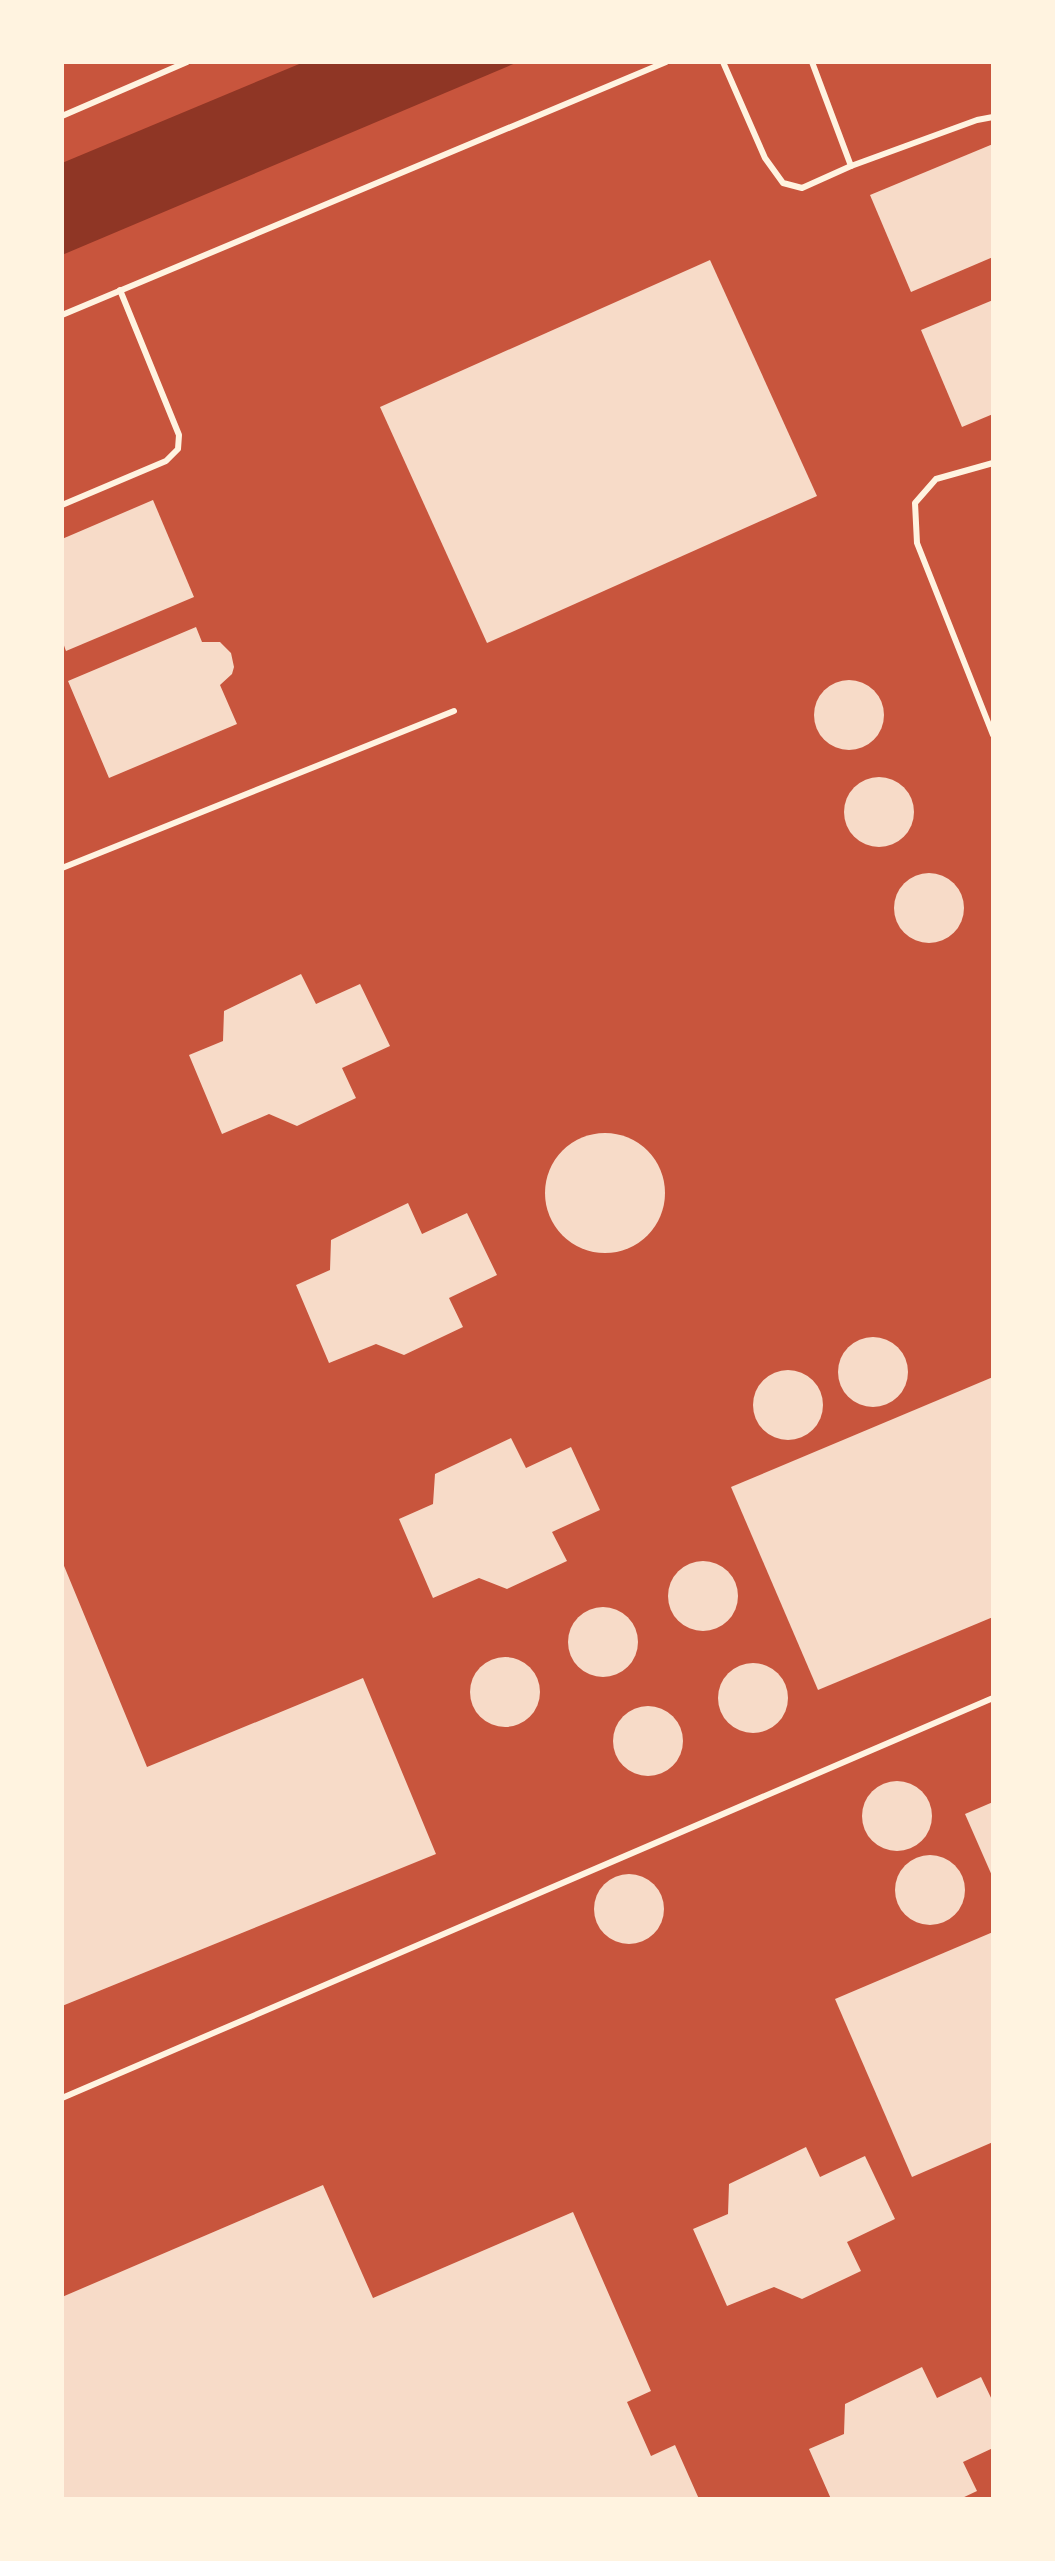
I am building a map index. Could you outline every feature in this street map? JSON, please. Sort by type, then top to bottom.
[{"type":"lane","points":[[62,116],[187,62]]},
{"type":"lane","points":[[62,315],[666,62]]},
{"type":"lane","points":[[723,62],[765,158],[783,183],[802,188],[851,166],[993,117]]},
{"type":"lane","points":[[812,62],[851,166]]},
{"type":"lane","points":[[62,505],[166,461],[178,449],[179,435],[120,290]]},
{"type":"lane","points":[[993,463],[936,479],[915,503],[917,543],[993,735]]},
{"type":"lane","points":[[62,868],[454,711]]},
{"type":"lane","points":[[62,2098],[993,1698]]},
{"type":"shaded area","points":[[304,62],[518,62],[62,255],[62,163]]},
{"type":"building","points":[[993,144],[993,257],[911,292],[870,195]]},
{"type":"building","points":[[710,260],[817,496],[487,643],[380,407]]},
{"type":"building","points":[[993,300],[993,414],[962,427],[921,330]]},
{"type":"building","points":[[153,500],[194,597],[66,651],[62,640],[62,539]]},
{"type":"building","points":[[196,627],[202,642],[220,642],[231,653],[232,674],[220,685],[237,724],[109,778],[68,681]]},
{"type":"building","points":[[849,680],[874,690],[884,715],[874,740],[849,750],[824,740],[814,715],[824,690]]},
{"type":"building","points":[[879,777],[904,787],[914,812],[904,837],[879,847],[854,837],[844,812],[854,787]]},
{"type":"building","points":[[929,873],[948,879],[958,889],[964,908],[958,927],[948,937],[929,943],[910,937],[900,927],[894,908],[900,889],[910,879]]},
{"type":"building","points":[[301,974],[316,1004],[360,984],[390,1046],[342,1068],[356,1098],[297,1126],[269,1114],[222,1134],[189,1055],[223,1041],[224,1011]]},
{"type":"building","points":[[605,1133],[628,1137],[648,1150],[661,1170],[665,1193],[661,1216],[648,1236],[628,1249],[605,1253],[582,1249],[562,1236],[549,1216],[545,1193],[549,1170],[562,1150],[582,1137]]},
{"type":"building","points":[[408,1203],[422,1234],[467,1213],[497,1275],[449,1298],[463,1327],[404,1355],[376,1344],[329,1363],[296,1285],[330,1270],[331,1240]]},
{"type":"building","points":[[873,1337],[898,1347],[908,1372],[898,1397],[873,1407],[848,1397],[838,1372],[848,1347]]},
{"type":"building","points":[[788,1370],[807,1376],[817,1386],[823,1405],[817,1424],[807,1434],[788,1440],[769,1434],[759,1424],[753,1405],[759,1386],[769,1376]]},
{"type":"building","points":[[993,1377],[993,1617],[818,1690],[731,1487]]},
{"type":"building","points":[[511,1438],[526,1468],[571,1447],[600,1510],[552,1532],[567,1561],[507,1589],[479,1578],[433,1598],[399,1519],[433,1504],[435,1474]]},
{"type":"building","points":[[62,1561],[147,1767],[363,1678],[436,1854],[62,2006]]},
{"type":"building","points":[[703,1561],[722,1567],[732,1577],[738,1596],[732,1615],[722,1625],[703,1631],[684,1625],[674,1615],[668,1596],[674,1577],[684,1567]]},
{"type":"building","points":[[603,1607],[628,1617],[638,1642],[628,1667],[603,1677],[578,1667],[568,1642],[578,1617]]},
{"type":"building","points":[[505,1657],[524,1663],[534,1673],[540,1692],[534,1711],[524,1721],[505,1727],[486,1721],[476,1711],[470,1692],[476,1673],[486,1663]]},
{"type":"building","points":[[753,1663],[778,1673],[788,1698],[778,1723],[753,1733],[728,1723],[718,1698],[728,1673]]},
{"type":"building","points":[[648,1706],[667,1712],[677,1722],[683,1741],[677,1760],[667,1770],[648,1776],[629,1770],[619,1760],[613,1741],[619,1722],[629,1712]]},
{"type":"building","points":[[897,1781],[922,1791],[932,1816],[922,1841],[897,1851],[872,1841],[862,1816],[872,1791]]},
{"type":"building","points":[[993,1802],[993,1878],[965,1814]]},
{"type":"building","points":[[930,1855],[949,1861],[959,1871],[965,1890],[959,1909],[949,1919],[930,1925],[911,1919],[901,1909],[895,1890],[901,1871],[911,1861]]},
{"type":"building","points":[[629,1874],[648,1880],[658,1890],[664,1909],[658,1928],[648,1938],[629,1944],[610,1938],[600,1928],[594,1909],[600,1890],[610,1880]]},
{"type":"building","points":[[993,1932],[993,2142],[912,2177],[835,1999]]},
{"type":"building","points":[[806,2147],[820,2177],[865,2156],[895,2219],[847,2242],[861,2271],[802,2299],[774,2287],[727,2306],[693,2229],[728,2214],[729,2184]]},
{"type":"building","points":[[323,2185],[373,2298],[573,2212],[651,2391],[627,2402],[651,2456],[675,2445],[699,2499],[62,2499],[62,2297]]},
{"type":"building","points":[[922,2367],[937,2398],[981,2377],[993,2402],[993,2448],[963,2462],[977,2491],[960,2499],[831,2499],[809,2449],[844,2434],[845,2404]]}]
